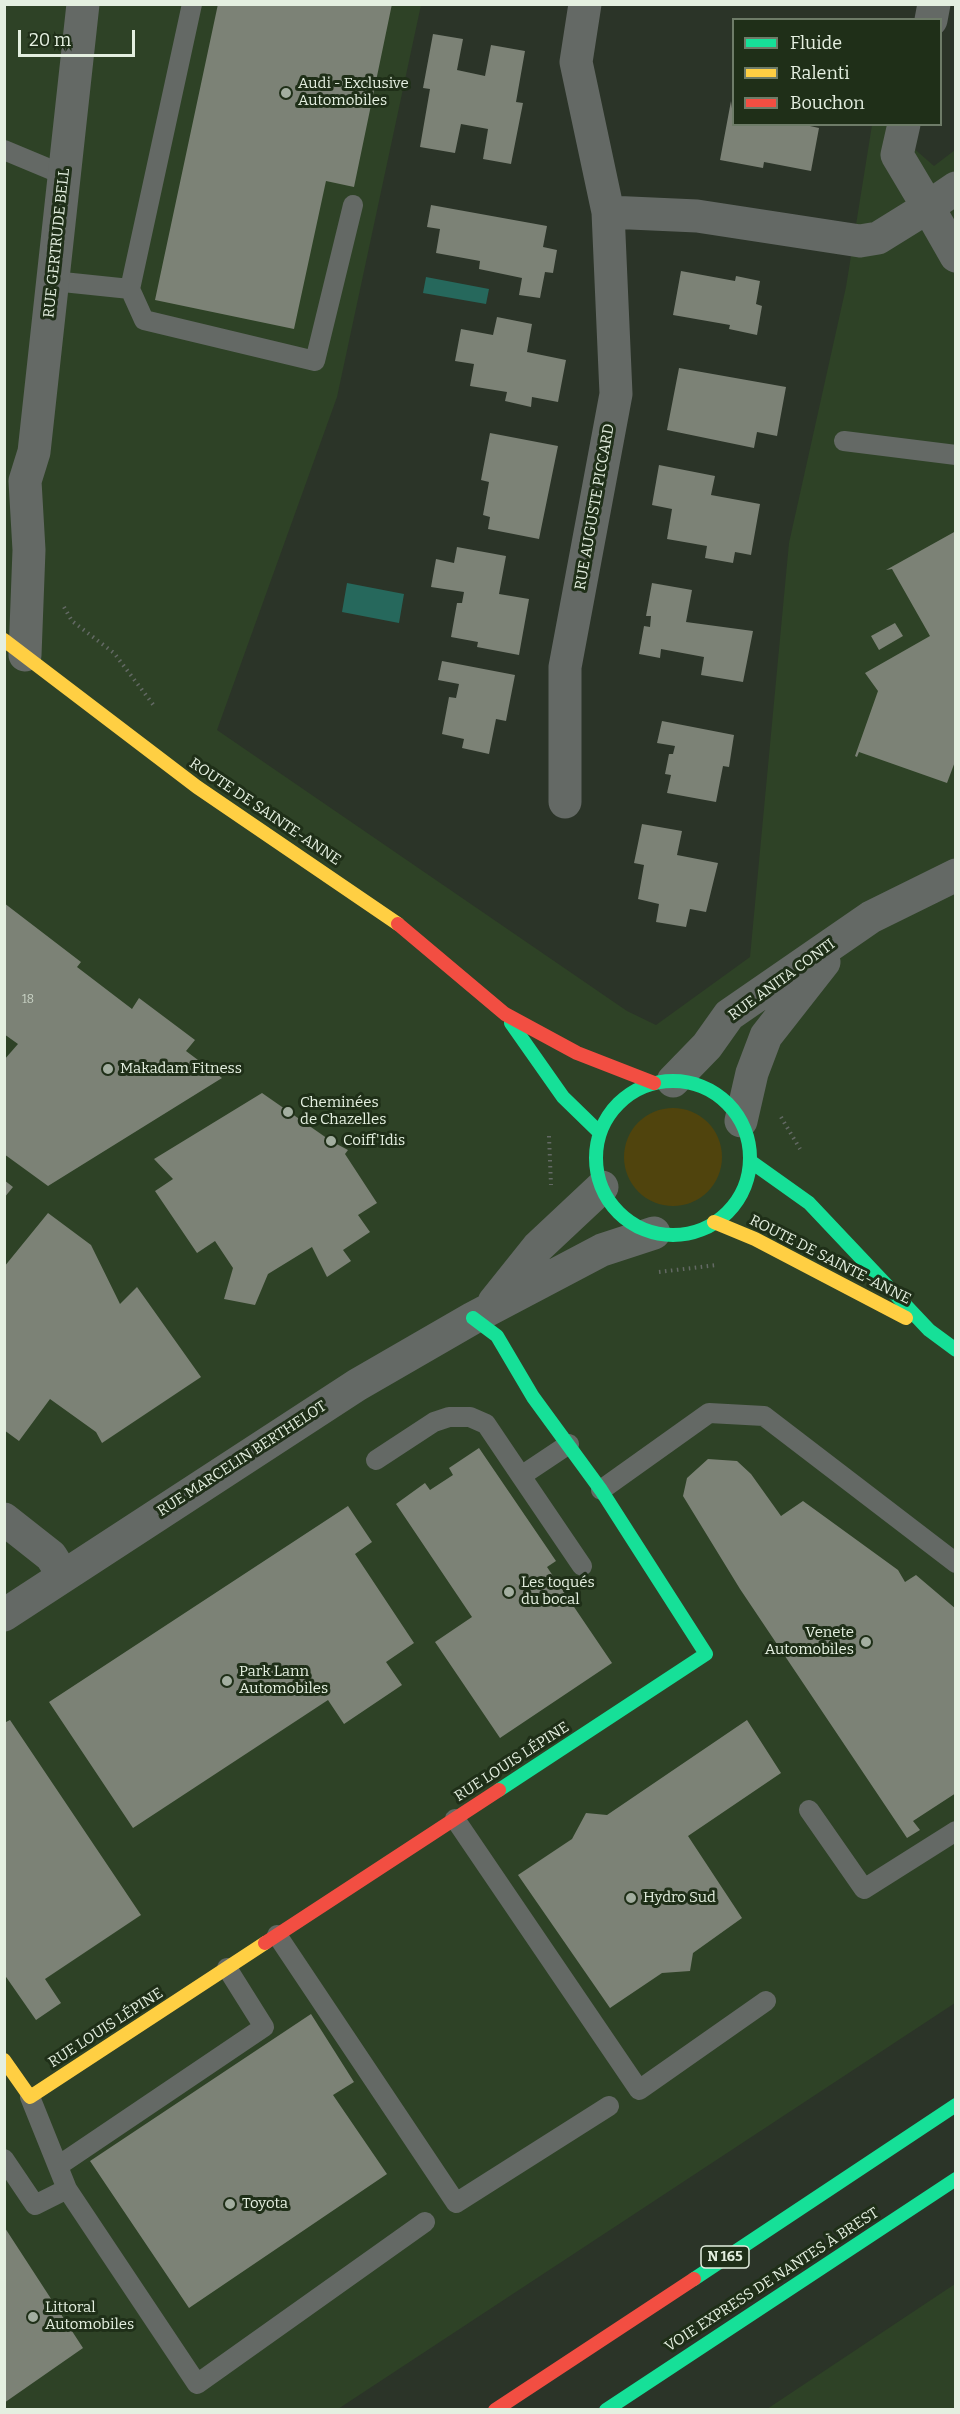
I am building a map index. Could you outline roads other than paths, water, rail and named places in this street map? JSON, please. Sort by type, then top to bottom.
[{"type":"main road","name":"ROUTE DE SAINTE-ANNE","points":[[15,648],[197,787],[384,913],[505,1014],[577,1053],[664,1082]]},
{"type":"main road","name":"ROUTE DE SAINTE-ANNE","points":[[505,1014],[563,1097],[599,1132]]},
{"type":"main road","points":[[664,1082],[693,1083],[712,1092],[728,1105],[741,1121],[748,1140],[750,1161],[745,1185],[732,1206],[714,1222],[696,1232],[675,1235],[654,1233],[632,1223],[614,1208],[602,1187],[596,1169],[595,1151],[599,1132],[612,1110],[631,1093],[664,1082]]},
{"type":"main road","name":"ROUTE DE SAINTE-ANNE","points":[[750,1161],[809,1203],[929,1330]]},
{"type":"main road","name":"ROUTE DE SAINTE-ANNE","points":[[714,1222],[755,1239],[929,1330],[956,1350]]},
{"type":"main road","name":"RUE LOUIS LÉPINE","points":[[30,2097],[706,1654],[601,1490],[533,1397],[497,1336],[480,1315]]},
{"type":"main road","points":[[4,2060],[30,2097]]},
{"type":"main road","name":"N 165","points":[[495,2409],[956,2105]]},
{"type":"main road","name":"VOIE EXPRESS DE NANTES À BREST","points":[[606,2409],[956,2179]]},
{"type":"street","name":"RUE GERTRUDE BELL","points":[[15,648],[28,550],[15,490],[34,452],[83,4]]},
{"type":"street","name":"RUE AUGUSTE PICCARD","points":[[565,801],[565,668],[616,394],[608,212],[576,62],[585,4]]},
{"type":"street","points":[[904,126],[897,155],[956,256]]},
{"type":"street","points":[[608,212],[697,216],[860,241],[878,238],[956,188]]},
{"type":"street","name":"RUE ANITA CONTI","points":[[664,1082],[707,1046],[729,1015],[870,917],[956,875]]},
{"type":"street","name":"RUE ANITA CONTI","points":[[741,1121],[752,1073],[766,1036],[845,935]]},
{"type":"street","name":"RUE MARCELIN BERTHELOT","points":[[480,1315],[538,1247],[602,1187]]},
{"type":"street","name":"RUE MARCELIN BERTHELOT","points":[[4,1615],[357,1385],[480,1315],[602,1250],[654,1233]]},
{"type":"street","points":[[4,1520],[51,1556],[63,1575]]},
{"type":"lane","points":[[192,4],[130,289],[144,320],[315,361],[353,204]]},
{"type":"lane","points":[[4,150],[64,175]]},
{"type":"lane","points":[[53,281],[130,289]]},
{"type":"lane","points":[[844,441],[956,455]]},
{"type":"lane","points":[[601,1490],[709,1413],[764,1416],[956,1563]]},
{"type":"lane","points":[[376,1460],[434,1422],[449,1417],[470,1417],[486,1424],[582,1566]]},
{"type":"lane","points":[[521,1476],[569,1444]]},
{"type":"lane","points":[[809,1810],[864,1889],[956,1831]]},
{"type":"lane","points":[[455,1819],[639,2090],[766,2001]]},
{"type":"lane","points":[[277,1935],[456,2203],[609,2106]]},
{"type":"lane","points":[[58,2166],[264,2027],[227,1968]]},
{"type":"lane","points":[[30,2097],[68,2189],[197,2384],[425,2222]]},
{"type":"lane","points":[[4,2159],[35,2205],[68,2189]]},
{"type":"water","points":[[426,277],[489,289],[486,304],[423,293]]},
{"type":"water","points":[[347,583],[404,594],[399,623],[342,612]]},
{"type":"place","name":"Audi - Exclusive Automobiles","points":[[286,93]]},
{"type":"place","name":"Makadam Fitness","points":[[108,1069]]},
{"type":"place","name":"Cheminées de Chazelles","points":[[288,1112]]},
{"type":"place","name":"Coiff'Idis","points":[[331,1141]]},
{"type":"place","name":"Les toqués du bocal","points":[[509,1592]]},
{"type":"place","name":"Venete Automobiles","points":[[866,1642]]},
{"type":"place","name":"Park Lann Automobiles","points":[[227,1681]]},
{"type":"place","name":"Hydro Sud","points":[[631,1898]]},
{"type":"place","name":"Toyota","points":[[230,2204]]},
{"type":"place","name":"Littoral Automobiles","points":[[33,2317]]}]
